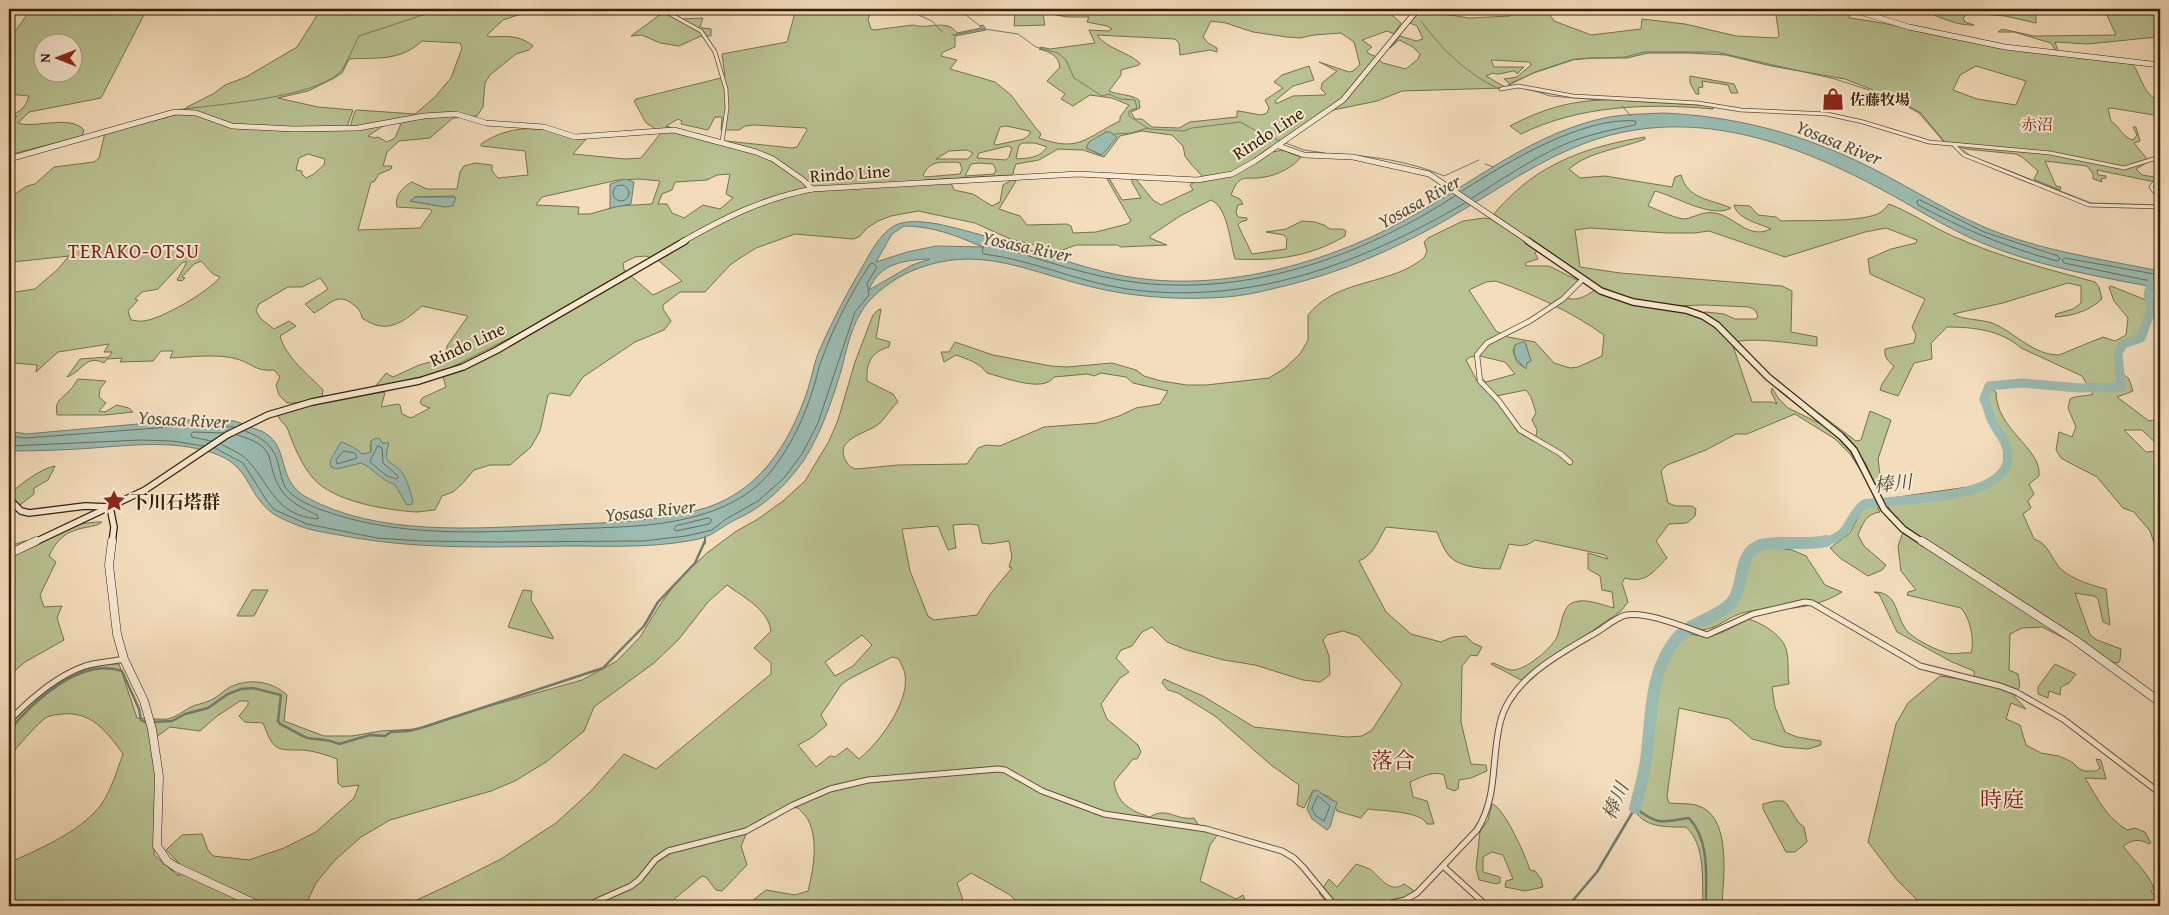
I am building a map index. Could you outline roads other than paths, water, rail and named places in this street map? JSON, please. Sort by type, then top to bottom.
[{"type":"street","points":[[661,9],[691,24],[708,36],[713,44],[728,96],[722,128],[722,142]]},
{"type":"street","name":"Rindo Line","points":[[110,507],[149,488],[228,435],[268,415],[312,402],[412,383],[463,367],[512,341],[736,212],[772,197],[812,189],[1078,174],[1196,180],[1232,174],[1279,146],[1343,100],[1418,9]]},
{"type":"street","points":[[1705,9],[1725,12],[1751,9]]},
{"type":"street","points":[[1850,9],[1919,30],[2005,47],[2160,65]]},
{"type":"street","points":[[1501,89],[1518,86],[1581,97],[1695,102],[1741,110],[1820,114],[1863,122],[1921,141],[2057,154],[2124,168],[2158,157],[2160,167]]},
{"type":"street","points":[[9,159],[167,114],[182,112],[196,113],[232,126],[309,130],[358,128],[424,116],[456,114],[486,123],[544,127],[575,137],[609,136],[669,129],[722,142],[773,159],[803,180],[812,189]]},
{"type":"street","points":[[1954,145],[1964,155],[2089,205],[2160,207]]},
{"type":"street","points":[[1279,146],[1304,156],[1353,157],[1429,174],[1442,181],[1582,279],[1613,296],[1633,302],[1686,310],[1703,316],[1717,325],[1756,366],[1841,436],[1854,450],[1884,509],[1903,529],[2075,640],[2160,702]]},
{"type":"street","points":[[2160,182],[2154,183],[2151,187],[2160,199]]},
{"type":"street","points":[[1570,462],[1561,454],[1520,430],[1499,401],[1480,381],[1477,355],[1487,343],[1530,321],[1563,299],[1582,279]]},
{"type":"street","points":[[9,499],[21,511],[29,512],[84,506],[110,507]]},
{"type":"street","points":[[9,554],[110,507]]},
{"type":"street","points":[[110,507],[114,527],[109,565],[114,616],[124,659],[144,701],[152,729],[159,776],[157,846],[167,861],[176,867],[260,906]]},
{"type":"street","points":[[1378,906],[1411,898],[1478,830],[1489,807],[1500,723],[1509,700],[1530,677],[1561,653],[1625,615],[1633,614],[1707,635],[1764,610],[1805,602],[1812,603],[1920,666],[2000,686],[2016,692],[2063,720],[2160,793]]},
{"type":"street","points":[[9,721],[28,703],[79,668],[124,659]]},
{"type":"street","points":[[586,906],[631,886],[639,880],[655,860],[668,851],[746,831],[793,805],[830,789],[868,780],[998,769],[1005,770],[1050,794],[1104,814],[1206,828],[1282,852],[1294,858],[1303,867],[1335,906]]},
{"type":"street","points":[[1444,866],[1487,906]]},
{"type":"street","points":[[367,906],[407,903],[442,906]]},
{"type":"water","points":[[1663,113],[1738,122],[1763,127],[1810,142],[1857,161],[1984,227],[2049,248],[2160,271],[2160,288],[2065,269],[1995,248],[1952,229],[1829,163],[1766,140],[1702,128],[1669,127],[1635,130],[1609,135],[1585,143],[1539,164],[1451,217],[1390,249],[1328,274],[1254,293],[1218,298],[1164,298],[1127,294],[1092,287],[1021,267],[977,259],[930,264],[905,274],[880,291],[868,302],[860,314],[851,334],[826,417],[816,439],[799,467],[781,488],[760,506],[702,538],[643,546],[481,547],[367,540],[309,529],[278,516],[271,512],[256,496],[247,480],[234,465],[225,458],[198,449],[153,444],[62,450],[9,451],[9,431],[26,434],[180,420],[236,421],[262,431],[273,439],[278,447],[290,482],[306,497],[334,510],[364,519],[428,527],[493,528],[608,523],[678,515],[717,504],[736,494],[768,466],[791,430],[800,410],[819,351],[833,320],[870,253],[883,234],[894,226],[904,222],[938,224],[1105,272],[1143,279],[1182,281],[1221,279],[1299,264],[1373,236],[1432,205],[1529,146],[1581,124],[1609,117]],"holes":[[[904,226],[935,230],[983,247],[936,246],[907,252],[876,262],[892,234]],[[930,259],[912,265],[869,290],[873,281],[886,269],[902,262]]]},
{"type":"water","points":[[1106,132],[1110,132],[1117,137],[1102,155],[1086,148],[1089,142]]},
{"type":"water","points":[[625,179],[634,182],[631,204],[610,208],[610,184]]},
{"type":"water","points":[[415,197],[456,197],[453,206],[445,207],[410,201]]},
{"type":"water","points":[[1525,342],[1531,361],[1527,363],[1526,369],[1520,364],[1514,353],[1515,345]]},
{"type":"water","points":[[376,438],[380,439],[382,443],[389,443],[387,451],[388,460],[405,477],[413,501],[412,504],[407,505],[395,485],[361,463],[337,469],[331,467],[330,461],[341,442],[362,454],[371,452],[371,441]]},
{"type":"water","points":[[1317,790],[1329,799],[1337,802],[1330,827],[1327,830],[1312,819],[1307,809],[1312,793]]},
{"type":"waterway","points":[[175,110],[237,103],[308,89],[326,82],[342,70],[359,36],[441,9]]},
{"type":"waterway","points":[[607,9],[609,13]]},
{"type":"waterway","points":[[633,9],[640,11],[653,9]]},
{"type":"waterway","points":[[905,9],[932,21],[942,32]]},
{"type":"waterway","points":[[949,9],[962,12],[984,29]]},
{"type":"waterway","points":[[1421,21],[1456,61],[1477,77],[1501,90]]},
{"type":"waterway","points":[[952,35],[984,29]]},
{"type":"waterway","points":[[984,29],[1018,34],[1036,47],[1058,53],[1066,60],[1074,78],[1102,96],[1109,94],[1120,99],[1135,100],[1137,108],[1129,111],[1129,116],[1148,128]]},
{"type":"waterway","points":[[1503,90],[1513,82],[1534,73],[1576,59],[1625,57],[1644,52],[1716,52],[1835,79],[1869,90],[1869,97],[1881,101],[1900,101],[1921,113],[1944,141]]},
{"type":"waterway","points":[[1535,91],[1550,96],[1600,100]]},
{"type":"waterway","points":[[1622,106],[1631,116]]},
{"type":"waterway","points":[[1148,128],[1184,131],[1192,128],[1240,122],[1262,134],[1304,150],[1325,153]]},
{"type":"waterway","points":[[1115,134],[1131,133],[1148,128]]},
{"type":"waterway","points":[[1963,150],[1971,156],[2091,203],[2160,205]]},
{"type":"waterway","name":"Yosasa River","points":[[1335,154],[1391,160],[1444,176],[1479,160]]},
{"type":"waterway","points":[[1485,164],[1494,167]]},
{"type":"waterway","name":"棒川","points":[[1819,543],[1830,540],[1843,532],[1864,504],[1923,499],[1971,490],[1990,482],[2003,471],[2008,451],[1992,421],[1984,399],[1989,386],[2022,383],[2079,388],[2121,387],[2118,353],[2123,344],[2141,338],[2152,308],[2148,295],[2152,281]]},
{"type":"waterway","points":[[152,722],[172,721],[185,714],[208,708],[228,694],[241,689],[253,688],[281,695],[278,721],[280,724],[308,738],[328,740],[339,744],[370,735],[385,736],[391,732],[409,731],[424,727],[603,668],[644,626],[658,602],[695,563],[705,541]]},
{"type":"waterway","name":"棒川","points":[[1635,808],[1645,766],[1656,680],[1668,650],[1683,632],[1717,614],[1729,605],[1738,590],[1744,563],[1753,549],[1768,544],[1826,541]]},
{"type":"waterway","points":[[9,731],[31,707],[59,684],[90,670],[106,668],[122,671],[139,709],[141,720],[147,723]]},
{"type":"waterway","points":[[1568,906],[1597,872],[1635,808],[1650,818],[1660,821],[1689,818],[1696,827],[1704,848],[1706,906]]},
{"type":"place","name":"佐藤牧場","points":[[1833,99]]},
{"type":"place","name":"下川石塔群","points":[[114,501]]},
{"type":"district","name":"赤沼","points":[[2037,124]]},
{"type":"district","name":"TERAKO-OTSU","points":[[134,250]]},
{"type":"district","name":"落合","points":[[1393,760]]},
{"type":"district","name":"時庭","points":[[2002,799]]}]
